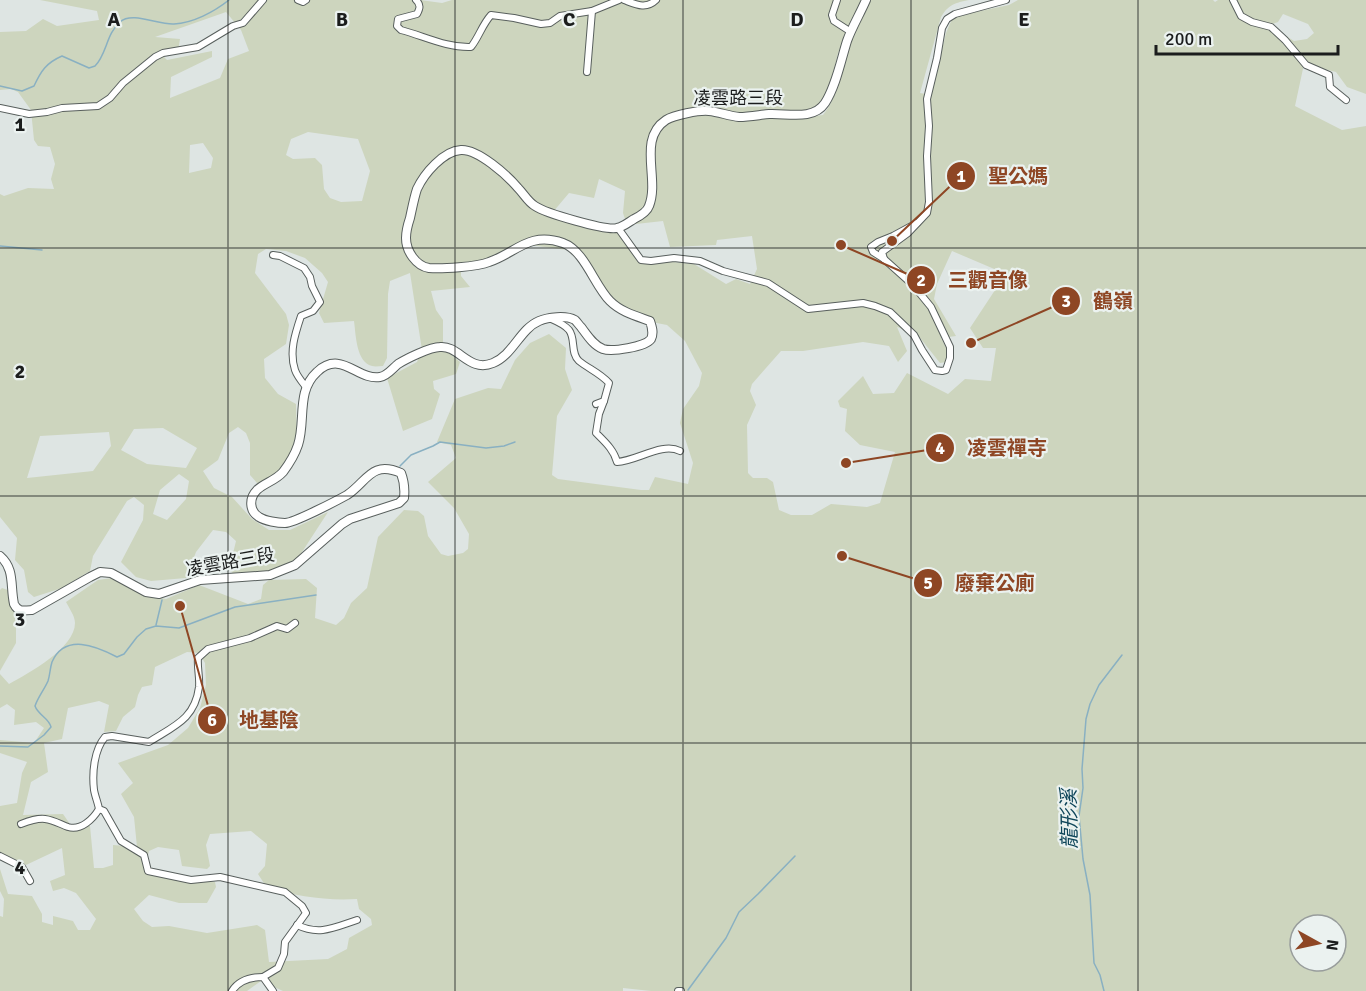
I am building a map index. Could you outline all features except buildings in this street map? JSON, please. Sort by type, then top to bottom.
[{"type":"street","points":[[0,108],[29,114],[62,108],[98,106],[155,57],[198,46],[233,26],[243,23],[263,0]]},
{"type":"street","points":[[298,0],[303,2],[306,0]]},
{"type":"street","points":[[416,0],[420,9],[417,14],[398,19],[397,26],[401,30],[452,46],[464,47],[471,47],[491,15],[541,24],[550,23],[560,16],[592,11],[619,0]]},
{"type":"street","points":[[624,0],[644,6],[656,0]]},
{"type":"street","points":[[837,0],[832,15],[834,21],[851,32]]},
{"type":"street","name":"凌雲路三段","points":[[618,228],[640,215],[650,204],[652,137],[668,118],[702,111],[740,117],[771,114],[801,115],[817,111],[825,104],[851,32],[866,0]]},
{"type":"street","points":[[884,259],[882,252],[908,233],[927,213],[929,126],[927,99],[942,28],[955,14],[1006,0]]},
{"type":"street","points":[[1233,0],[1241,16],[1252,22],[1271,27],[1305,65],[1329,75],[1330,87],[1346,100]]},
{"type":"street","points":[[587,72],[592,11]]},
{"type":"street","points":[[273,255],[304,268],[320,302],[313,311],[301,316],[293,340],[292,355],[296,372],[306,387],[316,372],[326,365],[338,363],[375,378],[384,376],[400,362],[442,346],[473,363],[482,366],[492,364],[501,359],[537,322],[549,318],[561,317],[575,320],[593,343],[609,350],[633,347],[651,339],[650,321],[627,313],[612,303],[602,292],[576,252],[566,244],[553,240],[536,240],[479,265],[434,268],[420,265],[413,257],[406,238],[417,190],[424,177],[442,158],[455,151],[464,150],[473,152],[509,178],[534,206],[547,212],[604,228],[618,228],[641,260],[674,258],[700,261],[723,271],[768,283],[808,309],[863,303],[890,312],[914,335],[935,370],[942,371],[946,370],[950,358],[950,347],[931,307],[913,285],[873,252],[871,247],[917,222]]},
{"type":"street","points":[[549,318],[563,324],[570,331],[579,361],[602,375],[609,383],[598,414],[596,433],[608,444],[617,462],[644,456],[654,451],[675,448],[680,451]]},
{"type":"street","name":"凌雲路三段","points":[[0,556],[10,568],[14,604],[16,609],[21,611],[32,610],[100,572],[111,573],[146,592],[159,594],[200,580],[270,575],[295,565],[342,524],[399,502],[405,494],[401,473],[376,470],[368,474],[348,494],[296,520],[286,523],[272,522],[259,518],[254,513],[250,506],[257,489],[281,474],[298,446],[306,387]]},
{"type":"street","points":[[597,404],[604,401]]},
{"type":"street","points":[[232,991],[250,977],[263,977],[278,968],[285,954],[285,942],[306,913],[302,906],[285,892],[220,877],[191,880],[148,871],[144,855],[121,841],[104,811],[99,809],[93,780],[97,750],[105,737],[149,742],[184,719],[194,707],[198,688],[198,658],[208,649],[250,638],[277,626],[288,629],[295,623]]},
{"type":"street","points":[[21,824],[45,819],[70,828],[77,828],[94,817],[99,809]]},
{"type":"street","points":[[0,856],[22,867],[30,881]]},
{"type":"street","points":[[297,925],[308,930],[324,931],[357,920]]},
{"type":"street","points":[[263,977],[273,991]]},
{"type":"green space","points":[[40,0],[420,0],[442,3],[452,0],[861,0],[838,53],[827,98],[804,114],[814,116],[823,115],[833,100],[850,42],[870,0],[969,0],[953,5],[941,17],[920,93],[931,95],[946,33],[952,19],[1009,5],[1018,0],[1213,0],[1215,2],[1218,0],[1366,0],[1366,94],[1347,87],[1336,72],[1304,64],[1295,106],[1342,130],[1366,126],[1366,991],[651,991],[623,988],[623,991],[283,991],[261,981],[247,991],[0,991],[0,916],[3,917],[4,899],[0,891],[0,869],[8,894],[32,896],[42,914],[42,922],[53,925],[53,916],[73,921],[78,930],[90,930],[96,919],[76,893],[64,888],[53,891],[50,881],[65,875],[62,848],[26,865],[13,858],[0,859],[0,806],[17,803],[22,773],[27,762],[0,753],[0,740],[34,743],[44,728],[36,722],[14,725],[15,710],[7,704],[0,708],[0,674],[9,684],[50,659],[68,642],[75,623],[66,602],[98,580],[112,578],[144,595],[166,599],[199,585],[248,604],[261,599],[263,585],[269,580],[306,579],[317,588],[315,618],[336,625],[344,618],[351,603],[367,588],[378,537],[404,510],[418,511],[424,516],[428,536],[441,554],[448,556],[463,553],[468,549],[469,534],[454,508],[428,482],[456,458],[451,445],[437,442],[455,399],[488,388],[501,389],[515,360],[530,343],[549,334],[566,348],[565,369],[572,390],[557,416],[552,475],[558,479],[649,490],[655,477],[688,484],[693,463],[680,423],[683,409],[699,386],[702,373],[685,341],[667,325],[636,319],[623,311],[574,253],[530,245],[461,268],[461,276],[470,287],[431,291],[436,310],[443,320],[443,348],[460,362],[456,374],[433,381],[434,389],[440,394],[432,419],[403,431],[387,378],[417,362],[422,350],[410,273],[390,281],[387,358],[383,366],[373,366],[367,363],[360,354],[354,321],[324,323],[319,313],[328,282],[322,273],[305,258],[286,251],[266,249],[258,254],[255,273],[286,314],[289,325],[286,344],[264,359],[265,378],[278,394],[296,404],[297,443],[283,469],[267,481],[257,483],[250,475],[250,443],[246,433],[238,427],[229,433],[218,460],[203,471],[214,488],[232,497],[252,519],[269,530],[290,530],[328,512],[291,569],[235,575],[229,570],[236,541],[226,532],[213,530],[196,552],[186,578],[151,581],[136,577],[121,562],[143,520],[144,505],[134,497],[127,501],[93,556],[90,571],[62,588],[34,597],[28,592],[24,570],[15,560],[17,538],[0,517],[0,194],[4,196],[28,188],[54,189],[51,179],[55,164],[50,147],[38,146],[34,140],[31,110],[18,92],[11,89],[0,90],[0,32],[26,31],[43,19],[57,26],[99,20],[97,11]],"holes":[[[226,12],[241,30],[249,51],[228,59],[220,78],[170,98],[171,77],[212,57],[212,51],[167,60],[163,56],[178,51],[180,39],[155,37]],[[1283,14],[1308,24],[1314,33],[1307,39],[1294,41],[1269,25],[1278,22]],[[308,132],[358,139],[370,171],[362,201],[341,202],[330,198],[324,189],[322,165],[315,158],[293,159],[286,155],[291,139]],[[203,143],[213,158],[211,168],[189,173],[190,145]],[[599,179],[625,191],[623,213],[627,225],[663,221],[670,247],[716,245],[717,240],[752,236],[757,269],[750,284],[736,279],[726,284],[694,264],[640,259],[612,227],[553,212],[569,193],[594,198]],[[952,251],[999,271],[1001,281],[970,328],[983,348],[996,348],[991,381],[965,379],[948,394],[907,373],[894,393],[873,394],[863,376],[838,401],[840,407],[847,409],[845,431],[860,445],[895,452],[880,503],[867,507],[831,504],[812,515],[791,515],[779,510],[773,482],[767,478],[753,478],[748,473],[747,425],[756,405],[750,391],[752,384],[781,351],[803,351],[863,342],[889,346],[898,362],[907,351],[897,327],[917,334],[940,363],[953,361],[941,338],[956,336],[934,299],[937,284]],[[163,428],[197,448],[186,468],[147,464],[121,450],[134,429]],[[109,432],[111,446],[93,471],[27,478],[40,436]],[[179,474],[189,481],[186,499],[167,520],[153,514],[160,490]],[[187,652],[199,653],[205,663],[206,685],[200,708],[188,728],[168,745],[118,763],[133,783],[121,794],[134,817],[137,847],[113,845],[113,865],[94,868],[90,826],[72,827],[63,814],[23,815],[31,782],[48,772],[44,743],[62,739],[68,708],[99,701],[109,705],[104,732],[116,731],[123,717],[135,707],[142,687],[152,685],[155,667]],[[251,831],[267,844],[265,866],[258,874],[267,888],[311,897],[357,899],[359,909],[371,919],[372,925],[349,938],[347,949],[328,959],[269,962],[265,930],[257,925],[207,933],[169,926],[152,927],[143,921],[134,909],[149,895],[179,903],[207,903],[216,887],[215,882],[199,882],[152,869],[147,860],[149,851],[158,847],[179,850],[182,866],[207,869],[210,866],[206,845],[210,834]]]},
{"type":"green space","points":[[2,588],[16,593],[16,643],[0,671],[0,590]]},
{"type":"waterway","points":[[0,86],[22,91],[34,86],[45,68],[62,56],[89,68],[95,66],[115,27],[125,19],[138,18],[168,24],[188,22],[217,9],[229,0]]},
{"type":"waterway","points":[[0,246],[42,250]]},
{"type":"waterway","points":[[400,466],[411,455],[440,442],[486,448],[515,442]]},
{"type":"waterway","points":[[0,746],[28,747],[51,727],[35,706],[48,681],[52,662],[65,647],[82,644],[117,657],[124,654],[146,629],[156,626],[179,628],[235,607],[316,595]]},
{"type":"waterway","points":[[156,625],[162,600]]},
{"type":"waterway","name":"龍形溪","points":[[1104,991],[1094,963],[1090,895],[1083,859],[1079,816],[1083,788],[1082,769],[1086,719],[1090,704],[1099,685],[1122,655]]},
{"type":"waterway","points":[[688,990],[726,938],[739,912],[795,856]]},
{"type":"place","name":"聖公媽","points":[[892,241]]},
{"type":"place","name":"三觀音像","points":[[841,245]]},
{"type":"place","name":"鶴嶺","points":[[971,343]]},
{"type":"place","name":"凌雲禪寺","points":[[846,463]]},
{"type":"place","name":"廢棄公廁","points":[[842,556]]},
{"type":"place","name":"地基陰","points":[[180,606]]}]
